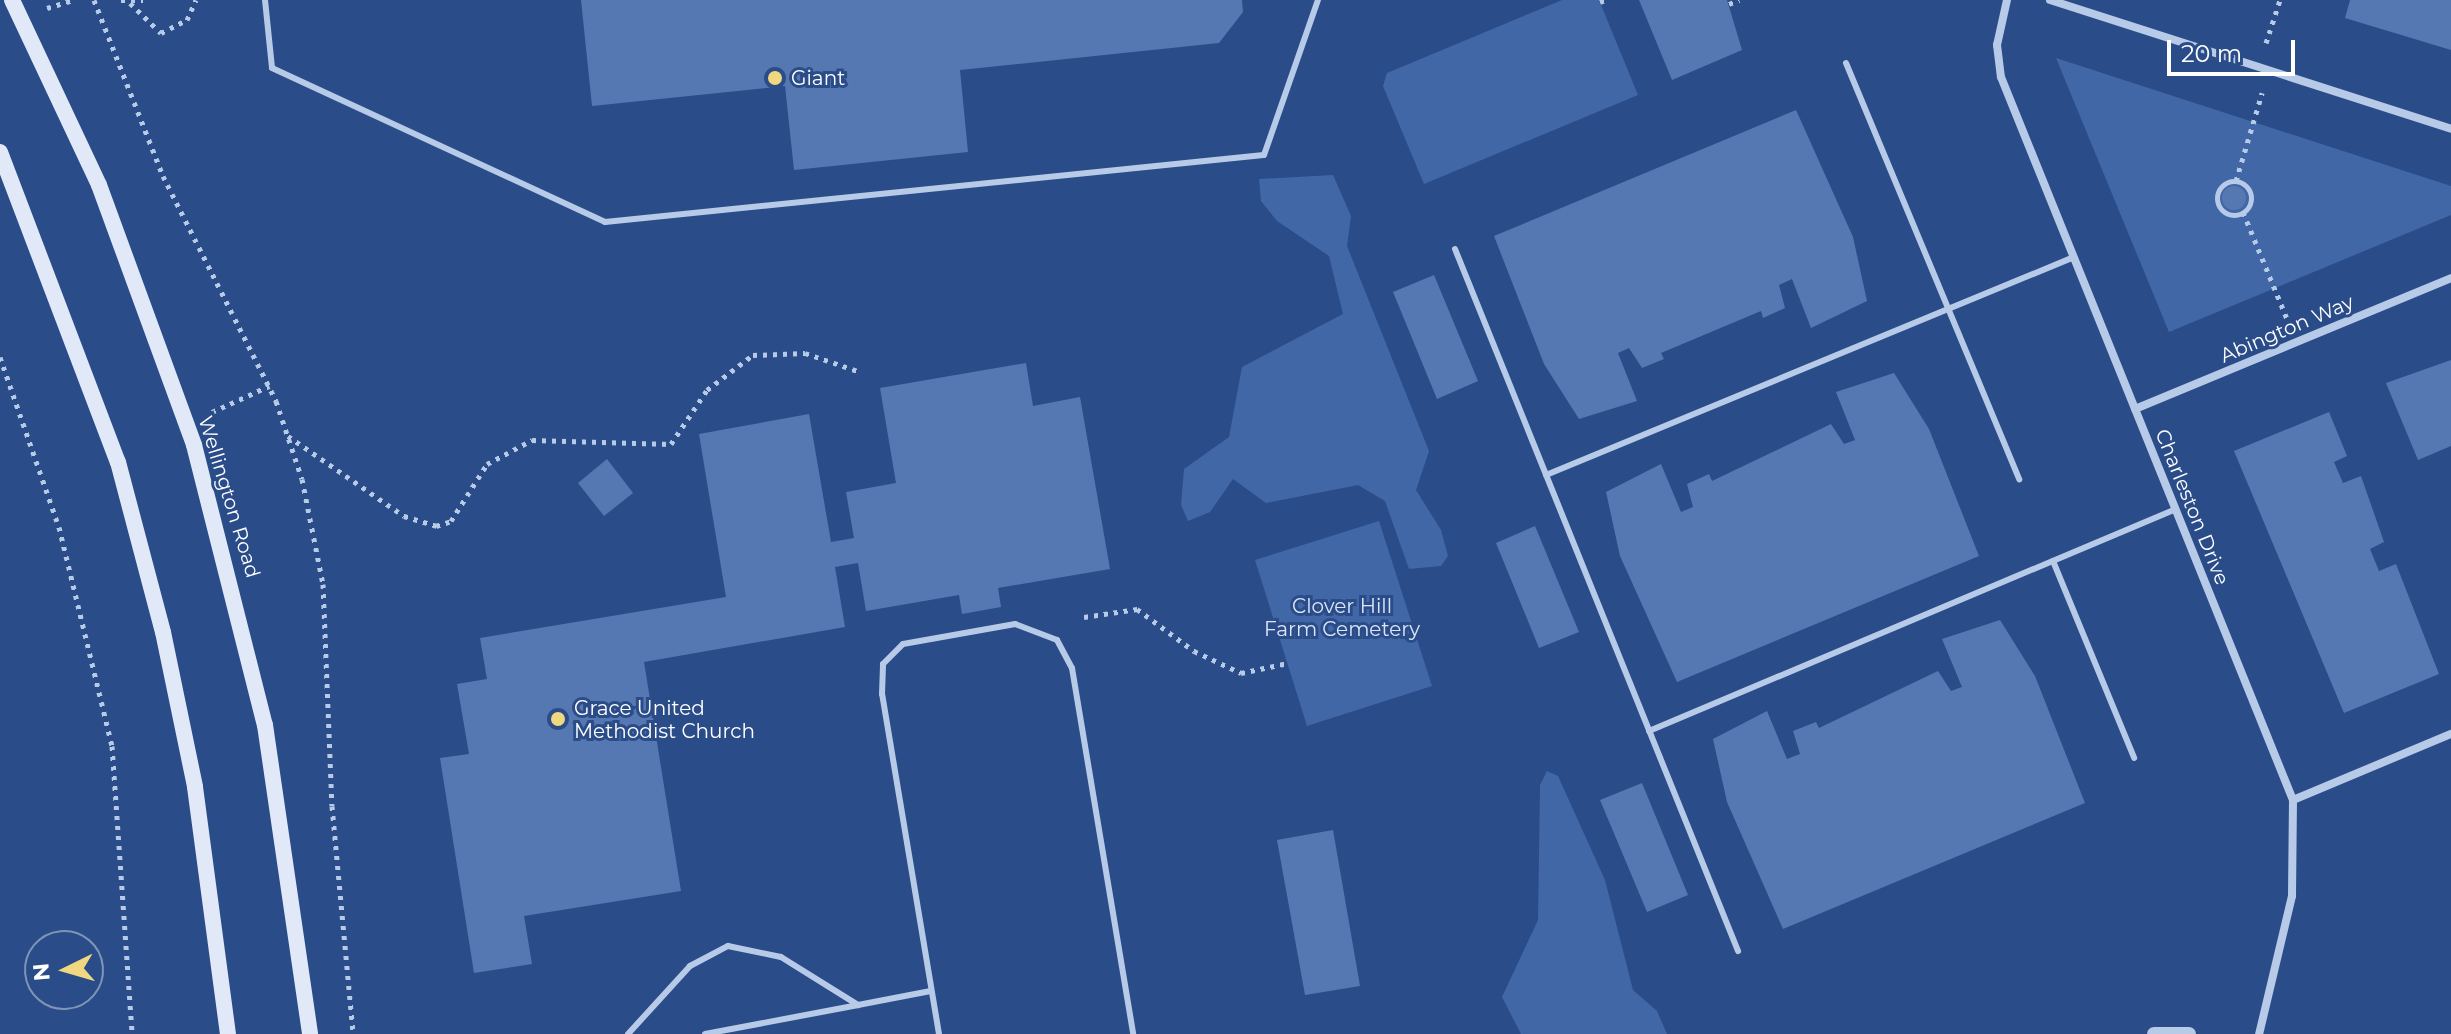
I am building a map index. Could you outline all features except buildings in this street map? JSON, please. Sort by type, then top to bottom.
[{"type":"main road","name":"Wellington Road","points":[[12,0],[99,185],[187,424],[238,600],[265,725],[310,1034]]},
{"type":"main road","points":[[0,152],[113,447],[163,632],[195,787],[228,1034]]},
{"type":"street","name":"Charleston Drive","points":[[2007,0],[1997,45],[2001,77],[2293,800],[2292,896],[2259,1034]]},
{"type":"street","points":[[2050,0],[2451,129]]},
{"type":"street","name":"Abington Way","points":[[2135,409],[2451,278]]},
{"type":"street","points":[[2293,800],[2451,734]]},
{"type":"street","points":[[2154,1034],[2189,1034]]},
{"type":"lane","points":[[265,0],[272,68],[605,222],[1264,155],[1318,0]]},
{"type":"lane","points":[[1846,63],[2019,479]]},
{"type":"lane","points":[[1455,249],[1738,951]]},
{"type":"lane","points":[[1546,475],[2074,257]]},
{"type":"lane","points":[[1649,731],[2176,509]]},
{"type":"lane","points":[[2053,561],[2134,758]]},
{"type":"lane","points":[[939,1034],[882,694],[883,664],[903,644],[1029,625],[1057,640],[1072,668],[1133,1034]]},
{"type":"lane","points":[[628,1034],[690,966],[728,946],[781,957],[858,1005]]},
{"type":"lane","points":[[705,1034],[931,991]]},
{"type":"path","points":[[94,0],[163,176],[269,386],[287,436],[323,584],[333,819],[353,1034]]},
{"type":"path","points":[[121,0],[130,3],[161,33],[187,20],[196,0]]},
{"type":"path","points":[[130,3],[143,0]]},
{"type":"path","points":[[1729,4],[1739,0]]},
{"type":"path","points":[[2258,67],[2280,0]]},
{"type":"path","points":[[2243,212],[2227,213],[2217,199],[2220,188],[2236,181],[2269,70]]},
{"type":"path","points":[[2236,181],[2250,191],[2243,212],[2297,342]]},
{"type":"path","points":[[287,436],[404,516],[436,526],[451,521],[487,464],[532,440],[671,444],[707,390],[753,355],[805,353],[858,371]]},
{"type":"path","points":[[0,357],[59,527],[112,746],[132,1034]]},
{"type":"path","points":[[187,424],[269,386]]},
{"type":"path","points":[[1084,617],[1137,609],[1194,651],[1241,673],[1288,663]]},
{"type":"green space","points":[[1562,0],[1599,0],[1638,95],[1424,184],[1383,86],[1387,73]]},
{"type":"green space","points":[[2056,58],[2451,186],[2451,215],[2169,332]]},
{"type":"green space","points":[[1333,175],[1351,216],[1347,246],[1429,451],[1416,490],[1441,530],[1448,556],[1441,566],[1409,569],[1385,501],[1358,485],[1266,503],[1233,479],[1210,512],[1188,521],[1181,505],[1184,469],[1229,437],[1242,367],[1343,314],[1329,256],[1277,221],[1261,201],[1259,179]]},
{"type":"green space","name":"Clover Hill Farm Cemetery","points":[[1379,521],[1432,686],[1307,726],[1255,560]]},
{"type":"green space","points":[[1547,771],[1558,776],[1605,880],[1633,990],[1657,1011],[1667,1034],[1521,1034],[1502,997],[1538,920],[1540,785]]},
{"type":"place","name":"Giant","points":[[775,78]]},
{"type":"place","name":"Grace United Methodist Church","points":[[558,719]]}]
